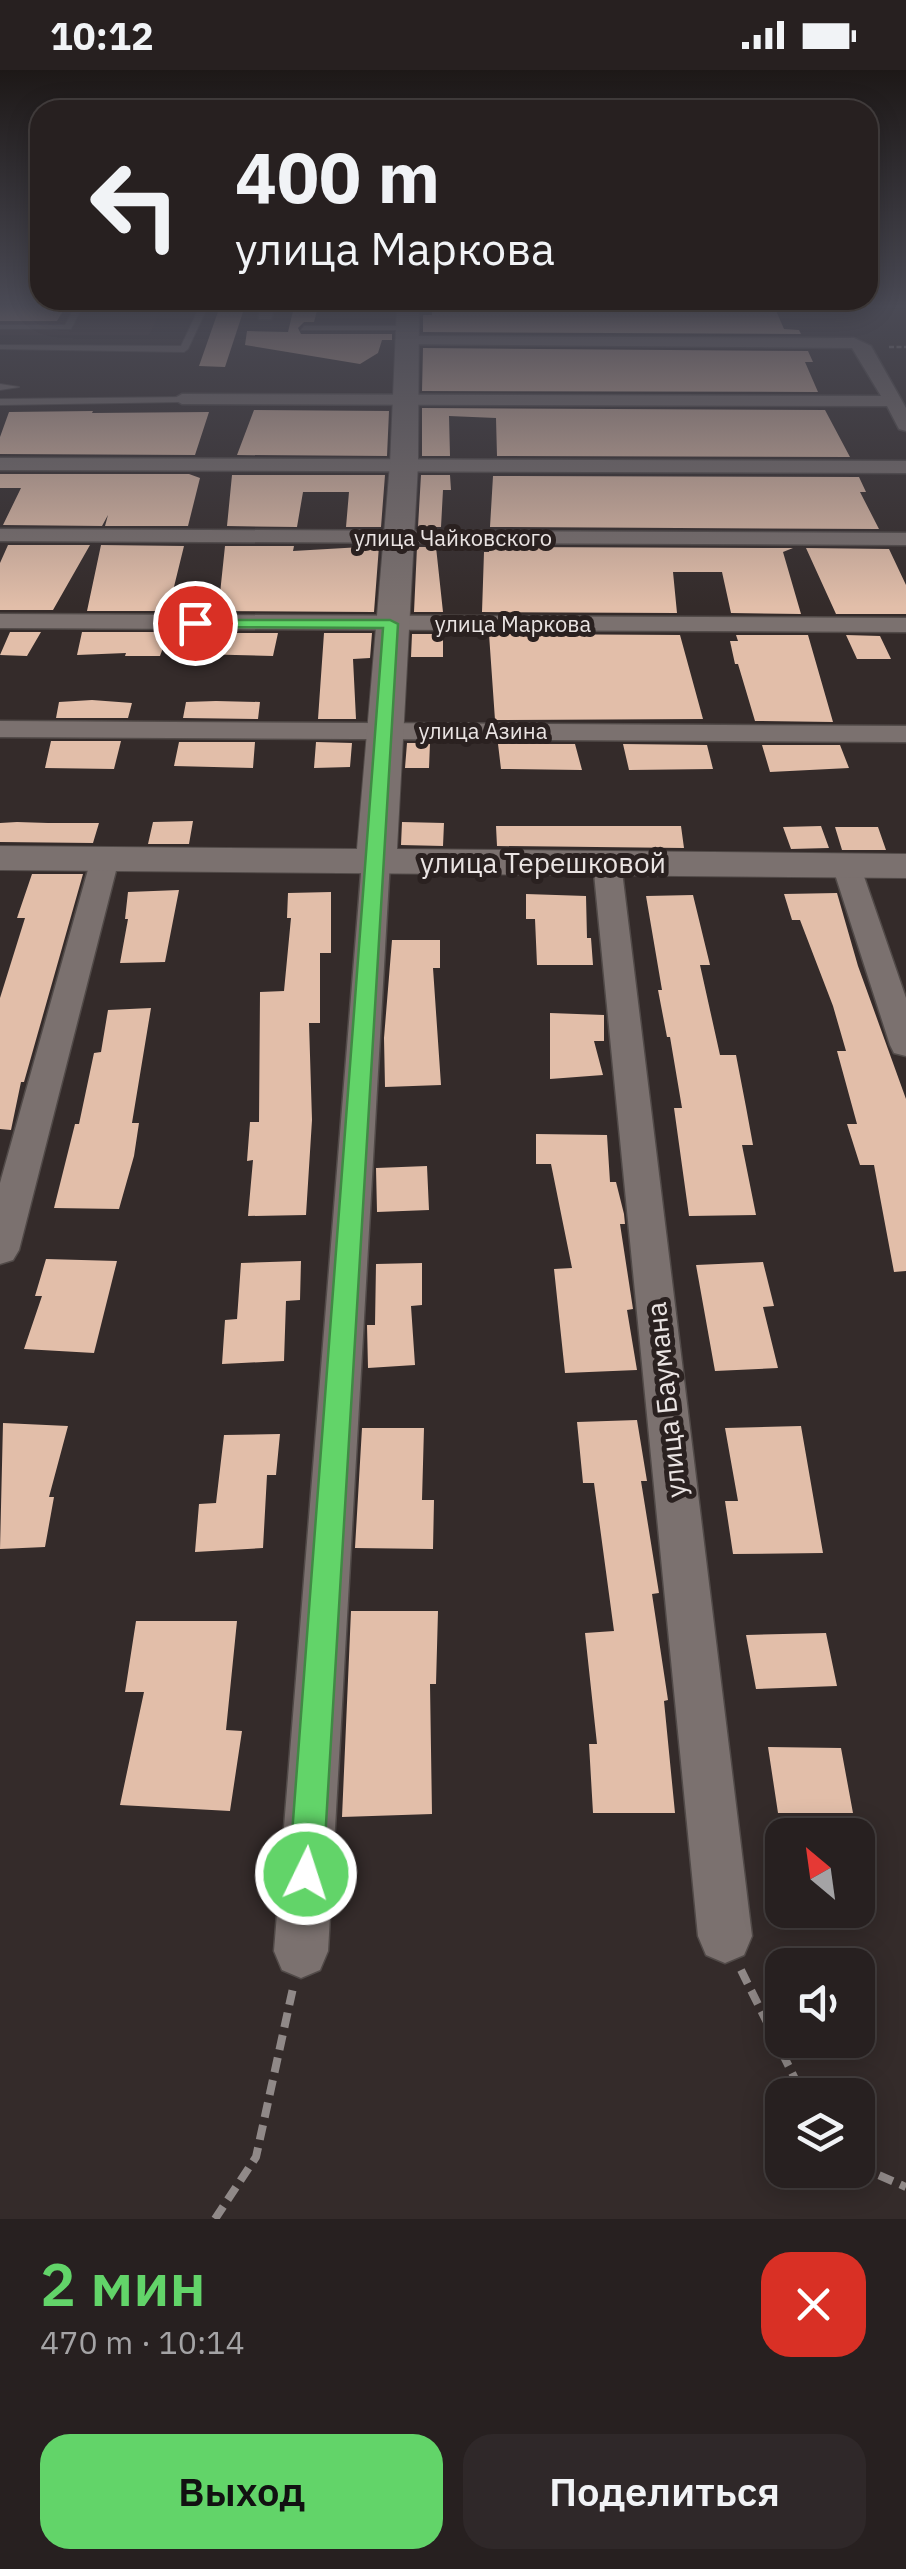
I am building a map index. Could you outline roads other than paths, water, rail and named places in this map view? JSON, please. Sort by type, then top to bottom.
[{"type":"street","points":[[301,1951],[406,406]]},
{"type":"street","points":[[0,464],[906,467]]},
{"type":"street","name":"улица Чайковского","points":[[0,535],[906,539]]},
{"type":"street","name":"улица Маркова","points":[[0,622],[906,625]]},
{"type":"street","name":"улица Азина","points":[[0,728],[906,734]]},
{"type":"street","name":"улица Терешковой","points":[[0,858],[906,866]]},
{"type":"street","points":[[0,1250],[105,859]]},
{"type":"street","name":"улица Баумана","points":[[607,863],[724,1936]]},
{"type":"street","points":[[846,865],[906,1045]]}]
